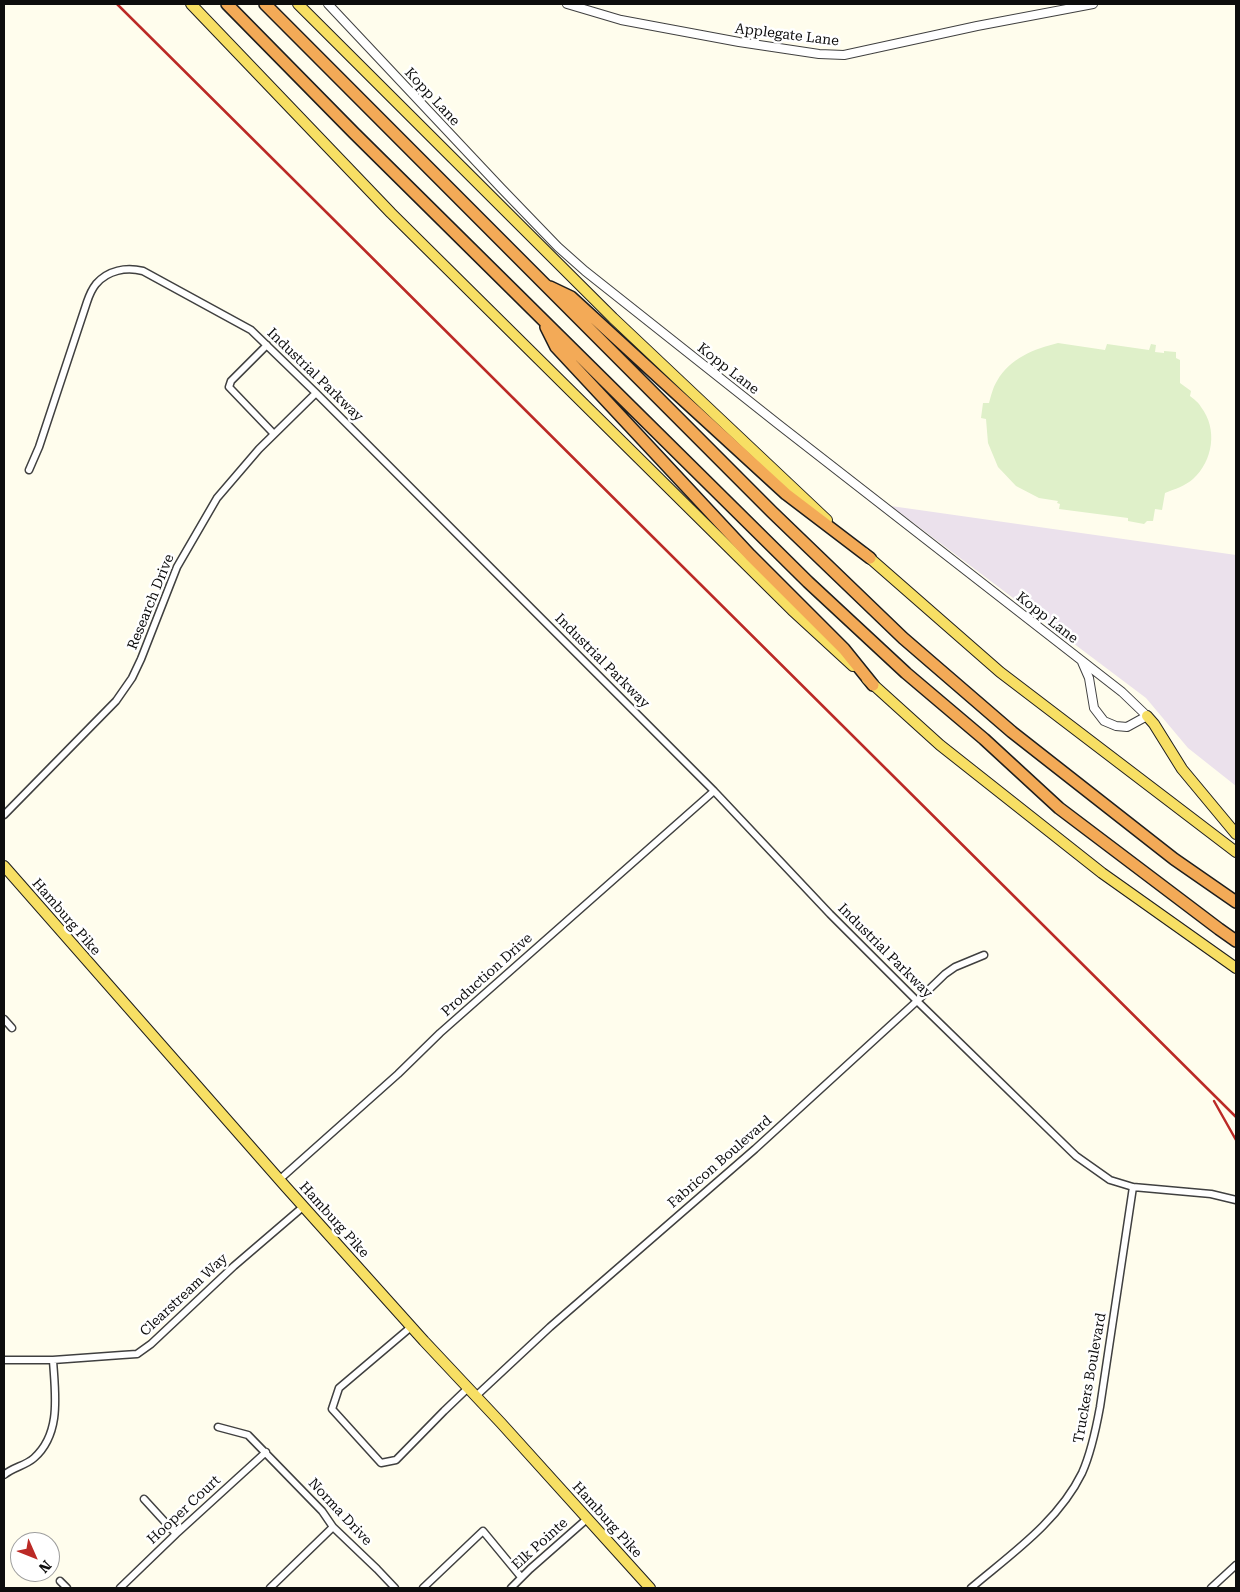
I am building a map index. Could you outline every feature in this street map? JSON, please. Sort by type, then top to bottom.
[{"type":"highway","points":[[227,4],[763,539],[906,673],[984,739],[1059,808],[1170,890],[1218,930],[1236,941]]},
{"type":"highway","points":[[265,4],[772,512],[903,638],[1027,744],[1174,859],[1236,902]]},
{"type":"highway","points":[[542,282],[571,297],[786,494],[870,558]]},
{"type":"highway","points":[[544,321],[556,347],[750,555],[844,649],[873,685]]},
{"type":"main road","points":[[191,4],[390,213],[792,610],[873,685],[940,745],[1102,873],[1236,968]]},
{"type":"main road","points":[[298,4],[613,318],[832,524],[1000,672],[1236,852]]},
{"type":"main road","points":[[1147,716],[1182,769],[1236,834]]},
{"type":"main road","name":"Hamburg Pike","points":[[4,866],[279,1180],[650,1588]]},
{"type":"street","name":"Kopp Lane","points":[[328,4],[558,247],[585,271],[1122,692],[1147,716]]},
{"type":"street","name":"Applegate Lane","points":[[568,4],[621,20],[738,42],[819,54],[844,55],[1093,4]]},
{"type":"street","name":"Industrial Parkway","points":[[29,470],[39,447],[87,302],[95,284],[106,275],[124,269],[143,270],[251,330],[714,791],[830,914],[917,1002],[1076,1156],[1110,1180],[1133,1187],[1210,1194],[1236,1200]]},
{"type":"street","points":[[267,345],[231,381],[229,387],[274,434]]},
{"type":"street","name":"Research Drive","points":[[4,815],[116,701],[142,659],[177,567],[216,498],[274,434],[316,393]]},
{"type":"street","points":[[1082,662],[1089,678],[1094,708],[1104,721],[1116,726],[1127,727],[1147,716]]},
{"type":"street","name":"Production Drive","points":[[279,1180],[398,1074],[440,1033],[714,791]]},
{"type":"street","name":"Fabricon Boulevard","points":[[411,1327],[339,1388],[332,1409],[382,1463],[396,1460],[444,1411],[472,1392],[550,1327],[749,1154],[917,1002],[945,974],[955,967],[984,955]]},
{"type":"street","points":[[4,1019],[12,1028]]},
{"type":"street","name":"Truckers Boulevard","points":[[971,1588],[1048,1521],[1062,1505],[1083,1471],[1100,1407],[1133,1187]]},
{"type":"street","name":"Clearstream Way","points":[[4,1360],[53,1360],[137,1354],[151,1344],[234,1266],[304,1206]]},
{"type":"street","points":[[4,1475],[33,1459],[51,1435],[56,1406],[53,1360]]},
{"type":"street","name":"Norma Drive","points":[[218,1427],[248,1435],[322,1511],[333,1527],[395,1588]]},
{"type":"street","name":"Hooper Court","points":[[120,1588],[266,1452]]},
{"type":"street","points":[[144,1499],[176,1534]]},
{"type":"street","name":"Elk Pointe","points":[[511,1588],[588,1518]]},
{"type":"street","points":[[270,1588],[333,1527]]},
{"type":"street","points":[[423,1588],[483,1531],[521,1577]]},
{"type":"street","points":[[1211,1588],[1236,1565]]},
{"type":"street","points":[[60,1581],[67,1588]]},
{"type":"shaded area","points":[[891,506],[1236,555],[1236,786],[1188,748],[1146,698]]},
{"type":"green space","points":[[1058,343],[1105,350],[1107,344],[1149,350],[1151,344],[1156,345],[1155,352],[1176,352],[1176,358],[1180,360],[1180,383],[1191,391],[1190,396],[1199,404],[1206,416],[1210,425],[1211,444],[1209,454],[1200,472],[1187,484],[1165,493],[1162,510],[1155,509],[1153,521],[1147,521],[1144,524],[1128,521],[1128,518],[1059,509],[1060,504],[1057,503],[1058,501],[1039,498],[1016,486],[998,467],[988,443],[986,419],[981,418],[983,403],[989,403],[993,389],[1002,373],[1016,360],[1040,348]]},
{"type":"railway","points":[[117,4],[1236,1117]]},
{"type":"railway","points":[[1214,1101],[1236,1140]]}]
